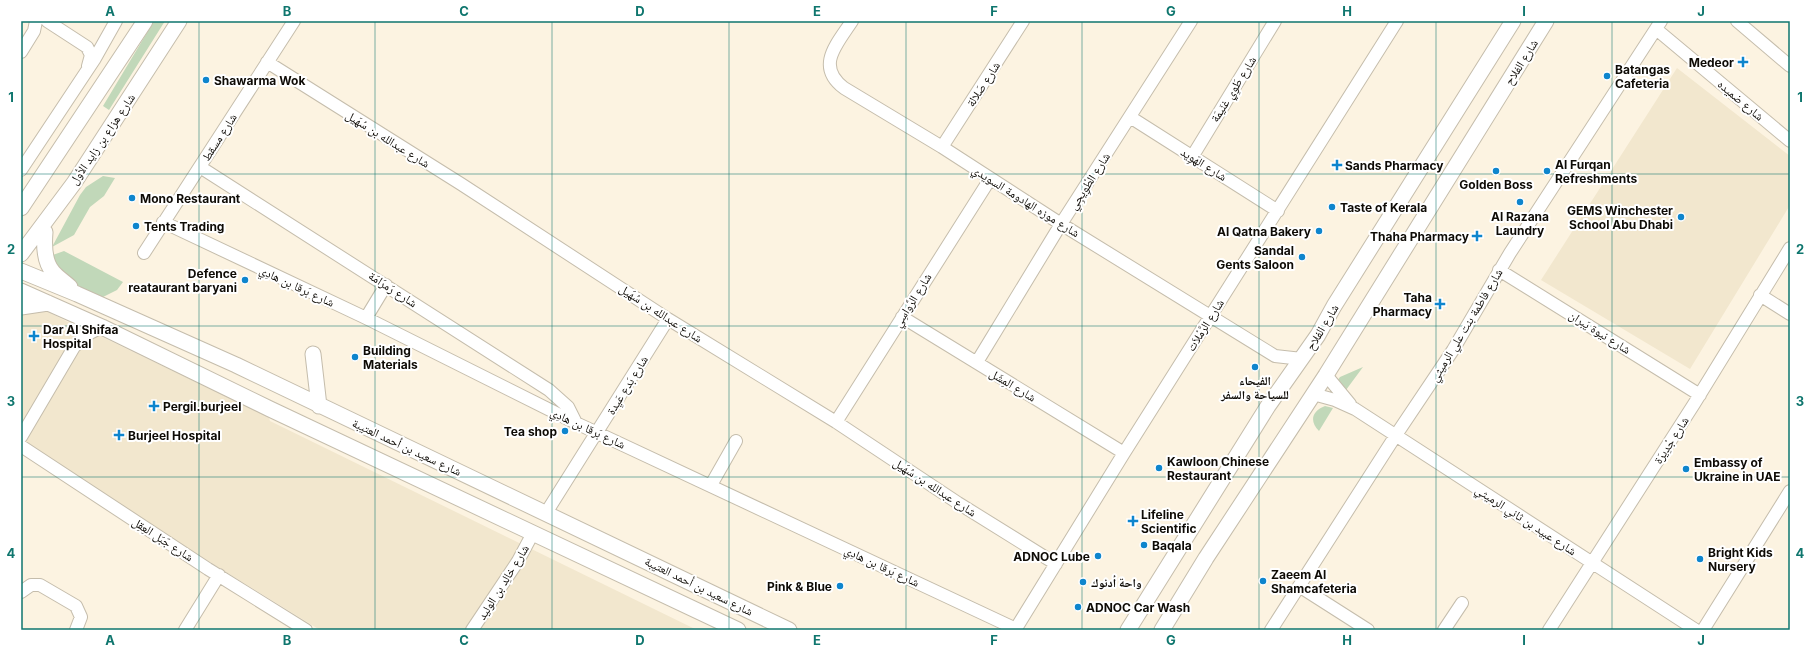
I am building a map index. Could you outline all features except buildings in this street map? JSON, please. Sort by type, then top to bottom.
[{"type":"main road","points":[[22,205],[145,21]]},
{"type":"main road","name":"شارع هزاع بن زايد الأول","points":[[21,254],[74,183],[179,21]]},
{"type":"main road","name":"شارع الفلاح","points":[[1128,630],[1268,406],[1318,336],[1334,306],[1513,21]]},
{"type":"main road","name":"شارع الفلاح","points":[[1162,630],[1206,558],[1326,375],[1546,21]]},
{"type":"main road","points":[[22,272],[74,183]]},
{"type":"main road","points":[[45,232],[47,261],[52,271],[77,294]]},
{"type":"main road","name":"شارع سعيد بن أحمد العتيبة","points":[[22,272],[77,294],[236,365],[789,630]]},
{"type":"main road","name":"شارع سعيد بن أحمد العتيبة","points":[[21,291],[102,327],[270,409],[738,630]]},
{"type":"main road","points":[[21,307],[48,303]]},
{"type":"main road","points":[[313,354],[319,406]]},
{"type":"street","points":[[21,52],[34,31],[36,21]]},
{"type":"street","points":[[46,21],[87,48],[91,59],[88,67]]},
{"type":"street","points":[[21,170],[116,21]]},
{"type":"street","name":"شارع مسقط","points":[[144,253],[294,21]]},
{"type":"street","name":"شارع موزه الهادومة السويدي","points":[[852,21],[832,53],[830,69],[833,77],[844,88],[942,147],[1061,224],[1275,356],[1302,359]]},
{"type":"street","name":"شارع صَلالة","points":[[942,147],[1023,21]]},
{"type":"street","name":"شارع الطْوِيجِي","points":[[977,362],[1061,224],[1190,21]]},
{"type":"street","name":"شارع طَوِي غنَيمَة","points":[[1192,157],[1275,21]]},
{"type":"street","name":"شارع الرَّمْلاَت","points":[[1015,629],[1124,452],[1397,21]]},
{"type":"street","points":[[1737,21],[1790,66]]},
{"type":"street","name":"شارع ضميده","points":[[1659,25],[1790,141]]},
{"type":"street","name":"شارع فاطمة بنت علي الرميثي","points":[[1271,630],[1396,435],[1453,350],[1500,270],[1659,25]]},
{"type":"street","name":"شارع عبدالله بن سُهَيل","points":[[267,62],[460,184],[668,319],[836,422],[958,503],[1056,564]]},
{"type":"street","name":"شارع الهَوِيد","points":[[1130,117],[1278,211]]},
{"type":"street","name":"شارع رَمرَامَة","points":[[200,167],[556,395],[568,408],[576,423]]},
{"type":"street","name":"شارع الرَّواسِي","points":[[836,422],[990,179]]},
{"type":"street","name":"شارع بَرقا بن هادِي","points":[[164,222],[366,318],[576,423],[1015,629]]},
{"type":"street","name":"شارع جْدِيرَة","points":[[1548,630],[1700,395],[1790,248]]},
{"type":"street","name":"شارع نيوة يَبران","points":[[1500,270],[1700,395]]},
{"type":"street","points":[[366,318],[386,285]]},
{"type":"street","points":[[1760,295],[1790,314]]},
{"type":"street","name":"شارع المِشَل","points":[[902,317],[1124,452]]},
{"type":"street","name":"شارع بَدع عَيِدة","points":[[546,513],[668,319]]},
{"type":"street","points":[[21,437],[74,347],[86,334],[102,327]]},
{"type":"street","name":"شارع موزه الهادومة السويدي","points":[[1275,356],[1289,378]]},
{"type":"street","name":"شارع عبيد بن ثاني الرميثي","points":[[1326,375],[1339,393],[1355,409]]},
{"type":"street","name":"شارع عبيد بن ثاني الرميثي","points":[[1313,394],[1335,400],[1355,409],[1696,630]]},
{"type":"street","points":[[711,486],[736,440]]},
{"type":"street","name":"شارع جَبَل العِقِل","points":[[21,446],[306,630]]},
{"type":"street","points":[[1703,630],[1790,492]]},
{"type":"street","name":"شارع خالِد بن الوليد","points":[[472,630],[518,561],[533,533]]},
{"type":"street","points":[[185,630],[219,575]]},
{"type":"street","points":[[21,592],[30,585],[40,585],[76,606],[81,617],[76,630]]},
{"type":"street","points":[[1299,586],[1368,630]]},
{"type":"street","points":[[1444,630],[1462,603]]},
{"type":"shaded area","name":"GEMS Winchester School Abu Dhabi","points":[[1677,68],[1790,156],[1790,205],[1690,369],[1541,280]]},
{"type":"shaded area","points":[[35,308],[48,312],[86,331],[21,428],[21,310]]},
{"type":"shaded area","points":[[95,336],[100,336],[260,413],[269,418],[270,421],[697,630],[320,630],[117,505],[25,441],[25,434],[82,342]]},
{"type":"green space","points":[[154,21],[165,21],[109,110],[103,106]]},
{"type":"green space","points":[[103,176],[115,178],[104,196],[90,207],[74,235],[52,247],[80,195],[86,187]]},
{"type":"green space","points":[[64,251],[123,282],[117,290],[103,297],[68,283],[50,256]]},
{"type":"green space","points":[[1363,367],[1346,390],[1333,386],[1340,377]]},
{"type":"green space","points":[[1325,406],[1333,408],[1319,431],[1314,424],[1313,417],[1317,411]]},
{"type":"place","name":"Medeor","points":[[1743,62]]},
{"type":"place","name":"Batangas Cafeteria","points":[[1607,76]]},
{"type":"place","name":"Shawarma Wok","points":[[206,80]]},
{"type":"place","name":"Sands Pharmacy","points":[[1337,165]]},
{"type":"place","name":"Golden Boss","points":[[1496,171]]},
{"type":"place","name":"Al Furqan Refreshments","points":[[1547,171]]},
{"type":"place","name":"Mono Restaurant","points":[[132,198]]},
{"type":"place","name":"Al Razana Laundry","points":[[1520,202]]},
{"type":"place","name":"Taste of Kerala","points":[[1332,207]]},
{"type":"place","name":"GEMS Winchester School Abu Dhabi","points":[[1681,217]]},
{"type":"place","name":"Tents Trading","points":[[136,226]]},
{"type":"place","name":"Al Qatna Bakery","points":[[1319,231]]},
{"type":"place","name":"Thaha Pharmacy","points":[[1477,236]]},
{"type":"place","name":"Sandal Gents Saloon","points":[[1302,257]]},
{"type":"place","name":"Defence reataurant baryani","points":[[245,280]]},
{"type":"place","name":"Taha Pharmacy","points":[[1440,304]]},
{"type":"place","name":"Dar Al Shifaa Hospital","points":[[34,336]]},
{"type":"place","name":"Building Materials","points":[[355,357]]},
{"type":"place","name":"الفيحاء للسياحة والسفر","points":[[1255,367]]},
{"type":"place","name":"Pergil.burjeel","points":[[154,406]]},
{"type":"place","name":"Tea shop","points":[[565,431]]},
{"type":"place","name":"Burjeel Hospital","points":[[119,435]]},
{"type":"place","name":"Kawloon Chinese Restaurant","points":[[1159,468]]},
{"type":"place","name":"Embassy of Ukraine in UAE","points":[[1686,469]]},
{"type":"place","name":"Lifeline Scientific","points":[[1133,521]]},
{"type":"place","name":"Baqala","points":[[1144,545]]},
{"type":"place","name":"ADNOC Lube","points":[[1098,556]]},
{"type":"place","name":"Bright Kids Nursery","points":[[1700,559]]},
{"type":"place","name":"Zaeem Al Shamcafeteria","points":[[1263,581]]},
{"type":"place","name":"واحة أدنوك","points":[[1083,582]]},
{"type":"place","name":"Pink & Blue","points":[[840,586]]},
{"type":"place","name":"ADNOC Car Wash","points":[[1078,607]]}]
